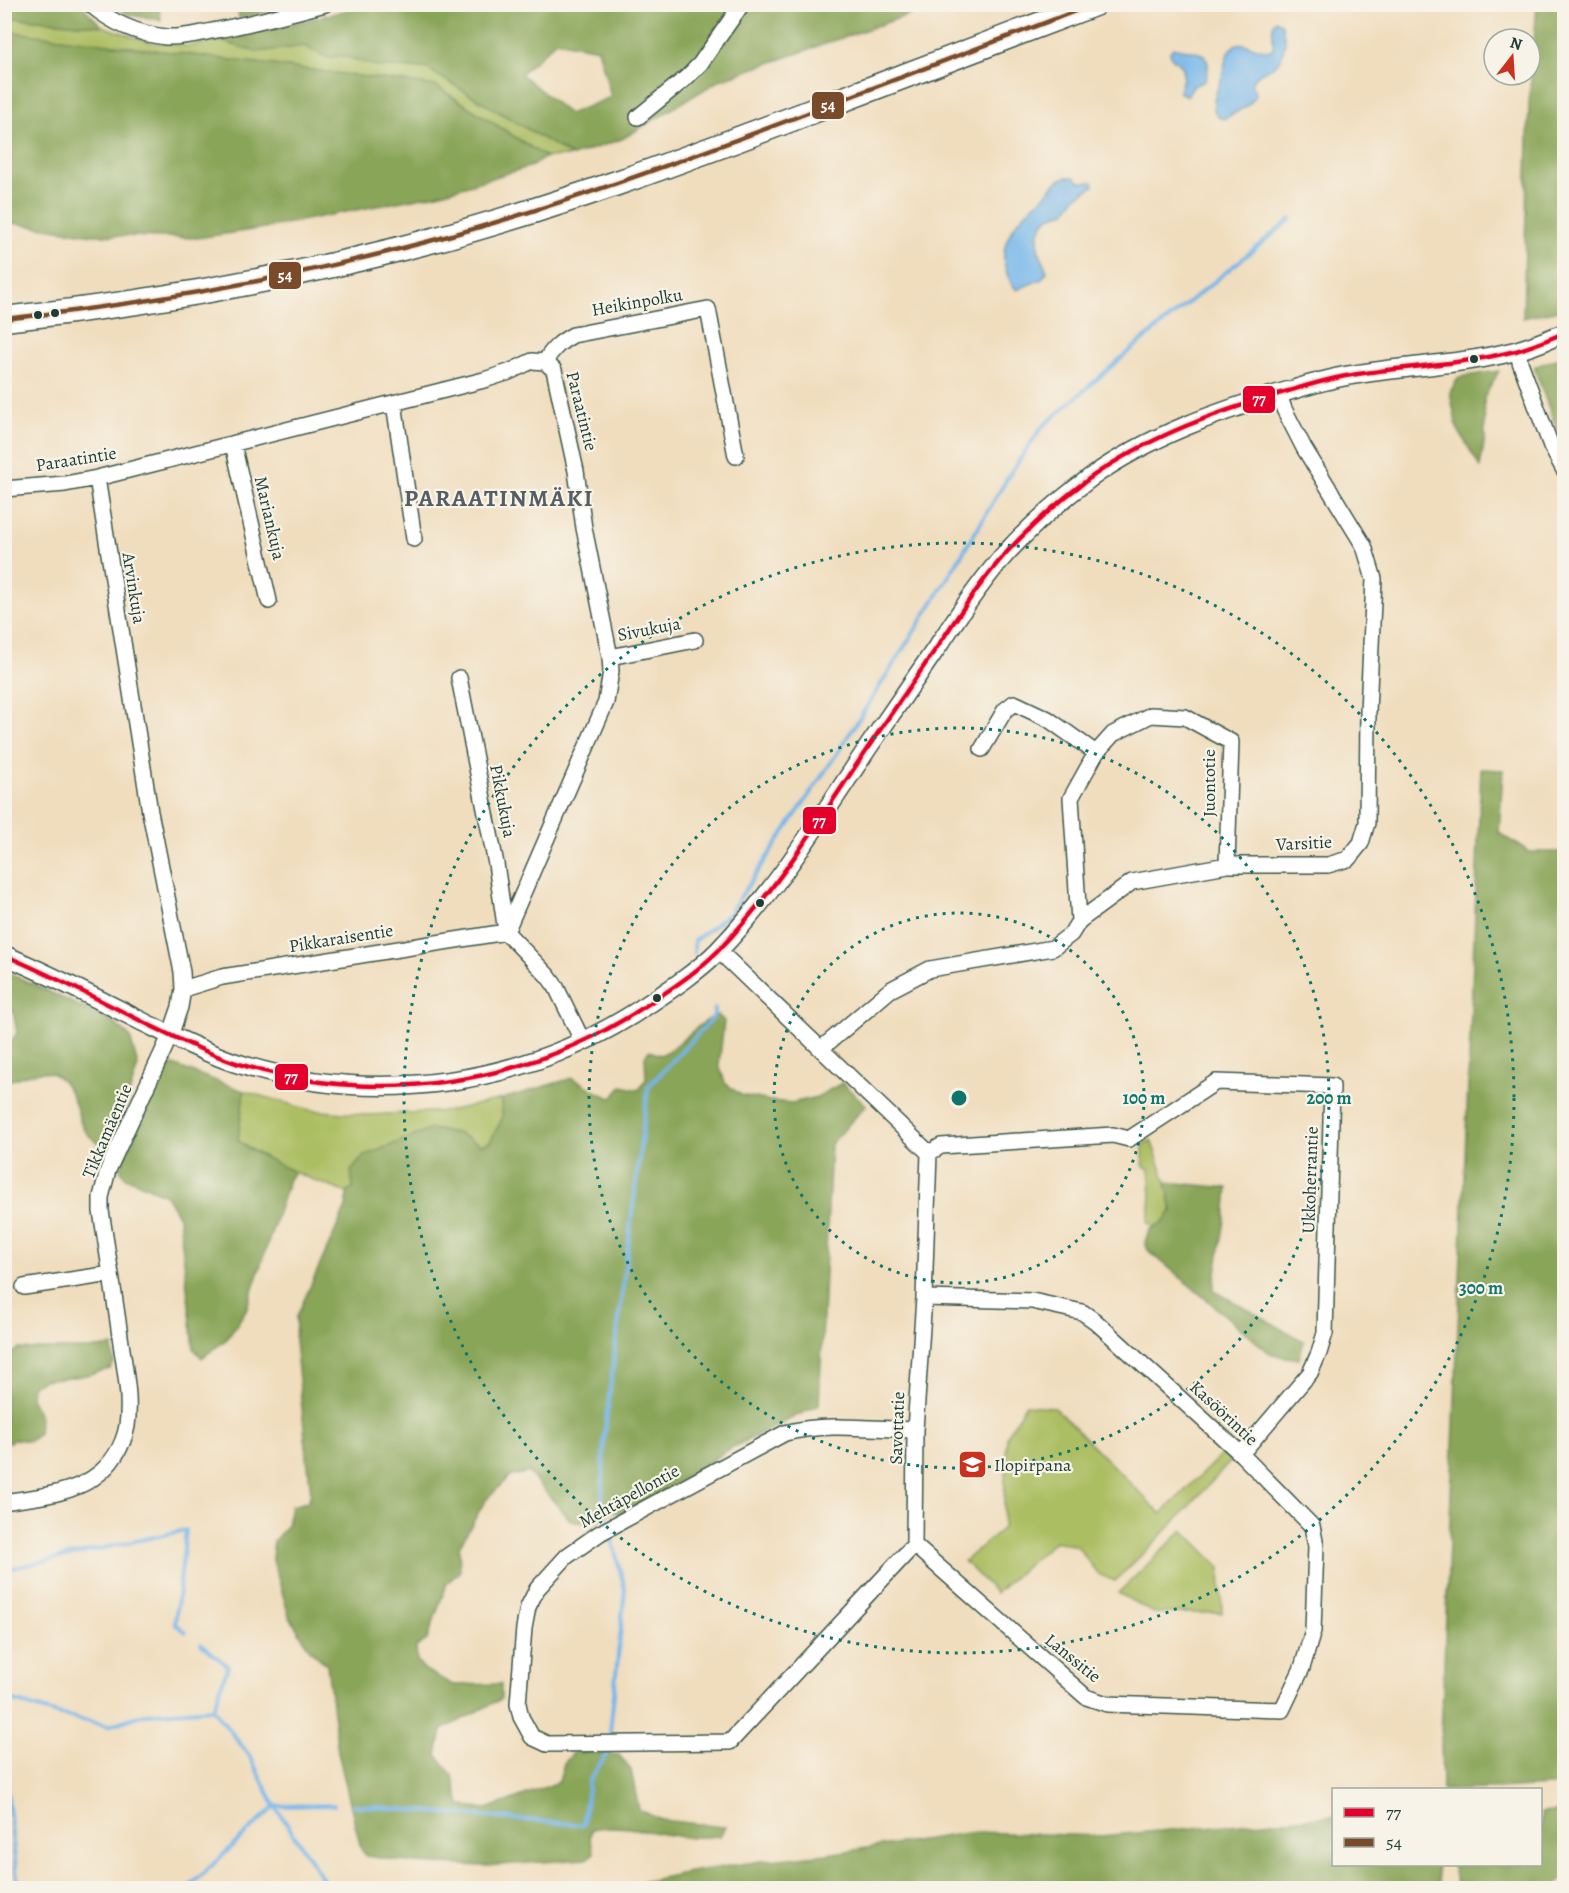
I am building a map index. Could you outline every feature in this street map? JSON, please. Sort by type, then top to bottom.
[{"type":"highway","points":[[4,319],[77,311],[237,285],[428,242],[632,178],[1094,4]]},
{"type":"street","points":[[90,4],[110,20],[122,25],[152,35],[174,37],[233,27],[325,4]]},
{"type":"street","points":[[638,117],[687,77],[700,63],[742,4]]},
{"type":"street","name":"Heikinpolku","points":[[545,362],[559,343],[573,335],[708,309],[736,456]]},
{"type":"street","points":[[4,955],[43,972],[170,1036],[233,1062],[271,1073],[323,1082],[376,1086],[441,1083],[474,1078],[538,1060],[583,1042],[632,1015],[695,970],[718,950],[756,908],[796,853],[967,603],[1005,554],[1047,513],[1090,479],[1149,444],[1214,415],[1279,393],[1347,375],[1450,364],[1518,350],[1564,333]]},
{"type":"street","points":[[1518,350],[1520,362],[1551,446],[1564,470]]},
{"type":"street","name":"Paraatintie","points":[[4,489],[65,484],[97,478],[484,380],[532,361],[545,362],[554,370],[558,383],[611,671],[606,702],[506,932]]},
{"type":"street","name":"Varsitie","points":[[822,1048],[890,990],[930,969],[1053,948],[1071,934],[1079,921],[1132,882],[1227,865],[1328,865],[1348,859],[1361,843],[1367,823],[1368,712],[1374,579],[1364,546],[1304,448],[1284,409],[1279,393]]},
{"type":"street","points":[[394,403],[414,539]]},
{"type":"street","name":"Mariankuja","points":[[233,444],[269,601]]},
{"type":"street","name":"Arvinkuja","points":[[97,478],[132,704]]},
{"type":"street","name":"Sivukuja","points":[[610,657],[695,640]]},
{"type":"street","name":"Pikkukuja","points":[[459,678],[496,864],[506,932]]},
{"type":"street","points":[[982,749],[1005,710],[1014,703],[1048,719],[1096,753]]},
{"type":"street","name":"Tikkamäentie","points":[[4,1502],[59,1492],[92,1478],[115,1457],[127,1428],[128,1394],[101,1212],[103,1183],[170,1036],[180,1007],[183,989],[180,961],[150,812],[132,704]]},
{"type":"street","name":"Juontotie","points":[[1079,921],[1071,798],[1096,753],[1113,734],[1151,715],[1185,717],[1231,742],[1227,865]]},
{"type":"street","points":[[506,932],[556,987],[583,1042]]},
{"type":"street","name":"Pikkaraisentie","points":[[183,989],[222,977],[506,932]]},
{"type":"street","points":[[718,950],[929,1153]]},
{"type":"street","name":"Ukkoherrantie","points":[[929,1153],[941,1146],[1113,1135],[1128,1139],[1216,1082],[1332,1086],[1322,1343],[1310,1373],[1240,1454]]},
{"type":"street","name":"Savottatie","points":[[914,1545],[915,1430],[924,1298],[929,1153]]},
{"type":"street","points":[[24,1287],[111,1274]]},
{"type":"street","name":"Kasöörintie","points":[[924,1298],[1032,1301],[1082,1312],[1095,1321],[1240,1454],[1312,1526],[1316,1546],[1313,1631],[1302,1668],[1282,1710]]},
{"type":"street","name":"Mehtäpellontie","points":[[914,1545],[730,1742],[546,1744],[532,1737],[521,1717],[518,1704],[528,1606],[537,1589],[567,1556],[600,1533],[785,1433],[801,1429],[832,1427],[915,1430]]},
{"type":"street","name":"Lanssitie","points":[[914,1545],[1086,1697],[1107,1704],[1282,1710]]},
{"type":"green space","points":[[237,4],[297,5],[239,18]]},
{"type":"green space","points":[[372,4],[937,5],[720,80],[622,139],[572,156],[426,68],[380,67],[340,55],[328,58],[304,46],[257,52],[221,41]],"holes":[[[556,41],[598,49],[611,97],[569,114],[521,74]]]},
{"type":"green space","points":[[4,5],[81,5],[102,26],[5,17]]},
{"type":"green space","points":[[114,5],[158,5],[161,20],[130,15]]},
{"type":"green space","points":[[1537,5],[1564,5],[1564,309],[1523,318],[1530,87],[1542,87],[1542,27],[1535,27]]},
{"type":"green space","points":[[5,17],[102,26],[150,42],[187,46],[221,41],[257,52],[304,46],[328,58],[340,55],[380,67],[426,68],[572,156],[546,157],[436,86],[5,31]]},
{"type":"green space","points":[[5,31],[436,86],[546,157],[532,166],[438,194],[259,229],[197,238],[93,235],[5,222]]},
{"type":"green space","points":[[1564,356],[1564,439],[1556,428],[1534,367]]},
{"type":"green space","points":[[1499,371],[1484,398],[1485,438],[1480,467],[1457,428],[1450,392],[1459,377]]},
{"type":"green space","points":[[1481,769],[1503,770],[1499,833],[1530,852],[1564,852],[1564,1785],[1442,1788],[1441,1737]]},
{"type":"green space","points":[[5,971],[113,1022],[130,1037],[138,1066],[125,1107],[103,1146],[85,1131],[69,1090],[55,1075],[39,1072],[5,1082],[5,1050],[17,1033],[13,1010],[5,1008]]},
{"type":"green space","points":[[718,1015],[724,1021],[719,1065],[725,1083],[741,1095],[792,1103],[817,1097],[842,1083],[866,1105],[831,1144],[819,1405],[731,1448],[653,1498],[622,1514],[613,1511],[591,1524],[571,1521],[528,1472],[509,1477],[485,1501],[459,1547],[460,1572],[447,1583],[427,1640],[416,1647],[417,1661],[425,1670],[453,1685],[501,1684],[501,1699],[442,1730],[437,1755],[453,1776],[460,1805],[487,1809],[559,1782],[564,1763],[574,1752],[619,1755],[631,1770],[639,1810],[662,1820],[725,1827],[720,1836],[699,1837],[674,1836],[616,1827],[592,1829],[590,1837],[594,1853],[586,1859],[485,1866],[414,1863],[366,1856],[361,1849],[338,1752],[327,1665],[311,1651],[289,1616],[272,1557],[274,1541],[287,1525],[291,1506],[307,1502],[311,1494],[295,1342],[296,1318],[346,1207],[347,1193],[353,1187],[351,1171],[364,1156],[431,1129],[457,1133],[481,1145],[490,1142],[502,1119],[502,1099],[572,1078],[612,1098],[622,1086],[639,1090],[646,1079],[645,1056],[649,1051],[661,1055],[703,1023]]},
{"type":"green space","points":[[173,1065],[244,1091],[238,1140],[249,1149],[294,1172],[289,1179],[246,1310],[228,1338],[202,1358],[194,1349],[179,1217],[166,1195],[125,1177],[120,1169],[166,1066]]},
{"type":"green space","points":[[244,1091],[310,1110],[367,1115],[448,1111],[502,1099],[502,1119],[490,1142],[481,1145],[457,1133],[353,1187],[347,1193],[276,1164],[238,1140]]},
{"type":"green space","points":[[1151,1140],[1166,1182],[1172,1211],[1162,1223],[1155,1227],[1148,1223],[1151,1197],[1149,1169],[1143,1166],[1143,1145]]},
{"type":"green space","points":[[1166,1182],[1228,1188],[1213,1290],[1304,1341],[1299,1359],[1272,1355],[1148,1250],[1145,1242],[1149,1230],[1162,1223],[1172,1211]]},
{"type":"green space","points":[[112,1346],[114,1362],[110,1369],[82,1376],[43,1380],[32,1386],[31,1397],[40,1418],[38,1434],[30,1441],[14,1439],[5,1445],[5,1359],[18,1349],[89,1349]]},
{"type":"green space","points":[[1025,1405],[1054,1407],[1161,1514],[1223,1453],[1231,1461],[1165,1532],[1115,1581],[1098,1574],[1077,1546],[1055,1541],[996,1593],[964,1561],[1003,1528],[1007,1436]]},
{"type":"green space","points":[[1183,1530],[1220,1567],[1222,1613],[1154,1613],[1118,1593]]},
{"type":"green space","points":[[1564,1811],[1564,1878],[1553,1888],[1458,1888],[1452,1866],[1542,1866],[1542,1813]]},
{"type":"green space","points":[[1332,1816],[1332,1866],[1436,1866],[1440,1888],[612,1888],[690,1872],[761,1861],[827,1854],[975,1832],[1101,1836]]},
{"type":"water","points":[[1276,20],[1282,24],[1285,40],[1280,59],[1254,78],[1251,84],[1256,93],[1251,102],[1224,119],[1218,117],[1214,108],[1215,97],[1230,50],[1240,43],[1262,50],[1272,50],[1273,27]]},
{"type":"water","points":[[1173,48],[1195,51],[1207,59],[1208,68],[1205,81],[1193,86],[1187,96],[1179,92],[1183,67],[1172,58],[1170,52]]},
{"type":"water","points":[[1067,177],[1074,177],[1080,182],[1093,182],[1094,186],[1076,197],[1065,212],[1049,217],[1043,223],[1038,235],[1038,248],[1047,272],[1042,279],[1017,290],[1009,279],[1004,259],[1008,238],[1027,211],[1057,182]]},
{"type":"waterway","points":[[694,953],[694,941],[729,914],[838,752],[943,586],[1010,474],[1041,428],[1127,353],[1291,219]]},
{"type":"waterway","points":[[606,1516],[602,1501],[604,1438],[648,1087],[713,1018],[715,1009]]},
{"type":"waterway","points":[[4,1570],[186,1530],[175,1624],[186,1632]]},
{"type":"waterway","points":[[610,1732],[625,1589],[611,1536]]},
{"type":"waterway","points":[[201,1644],[228,1666],[213,1709],[249,1755],[275,1806],[326,1884],[322,1888]]},
{"type":"waterway","points":[[4,1698],[108,1726],[145,1714],[213,1709]]},
{"type":"waterway","points":[[353,1805],[583,1825],[589,1781],[608,1752]]},
{"type":"waterway","points":[[4,1762],[18,1888]]},
{"type":"waterway","points":[[188,1888],[275,1806],[334,1805]]},
{"type":"transit line","name":"54","points":[[4,319],[111,306],[270,279],[474,229],[665,166],[1094,4]]},
{"type":"transit line","name":"77","points":[[4,955],[200,1049],[236,1063],[289,1077],[343,1084],[396,1086],[450,1081],[502,1070],[554,1054],[603,1031],[677,985],[718,951],[740,928],[798,852],[958,615],[989,573],[1036,523],[1090,478],[1160,437],[1211,416],[1262,399],[1344,376],[1491,356],[1538,344],[1564,333]]},
{"type":"place","name":"Ilopirpana","points":[[973,1465]]},
{"type":"district","name":"PARAATINMÄKI","points":[[499,498]]}]
